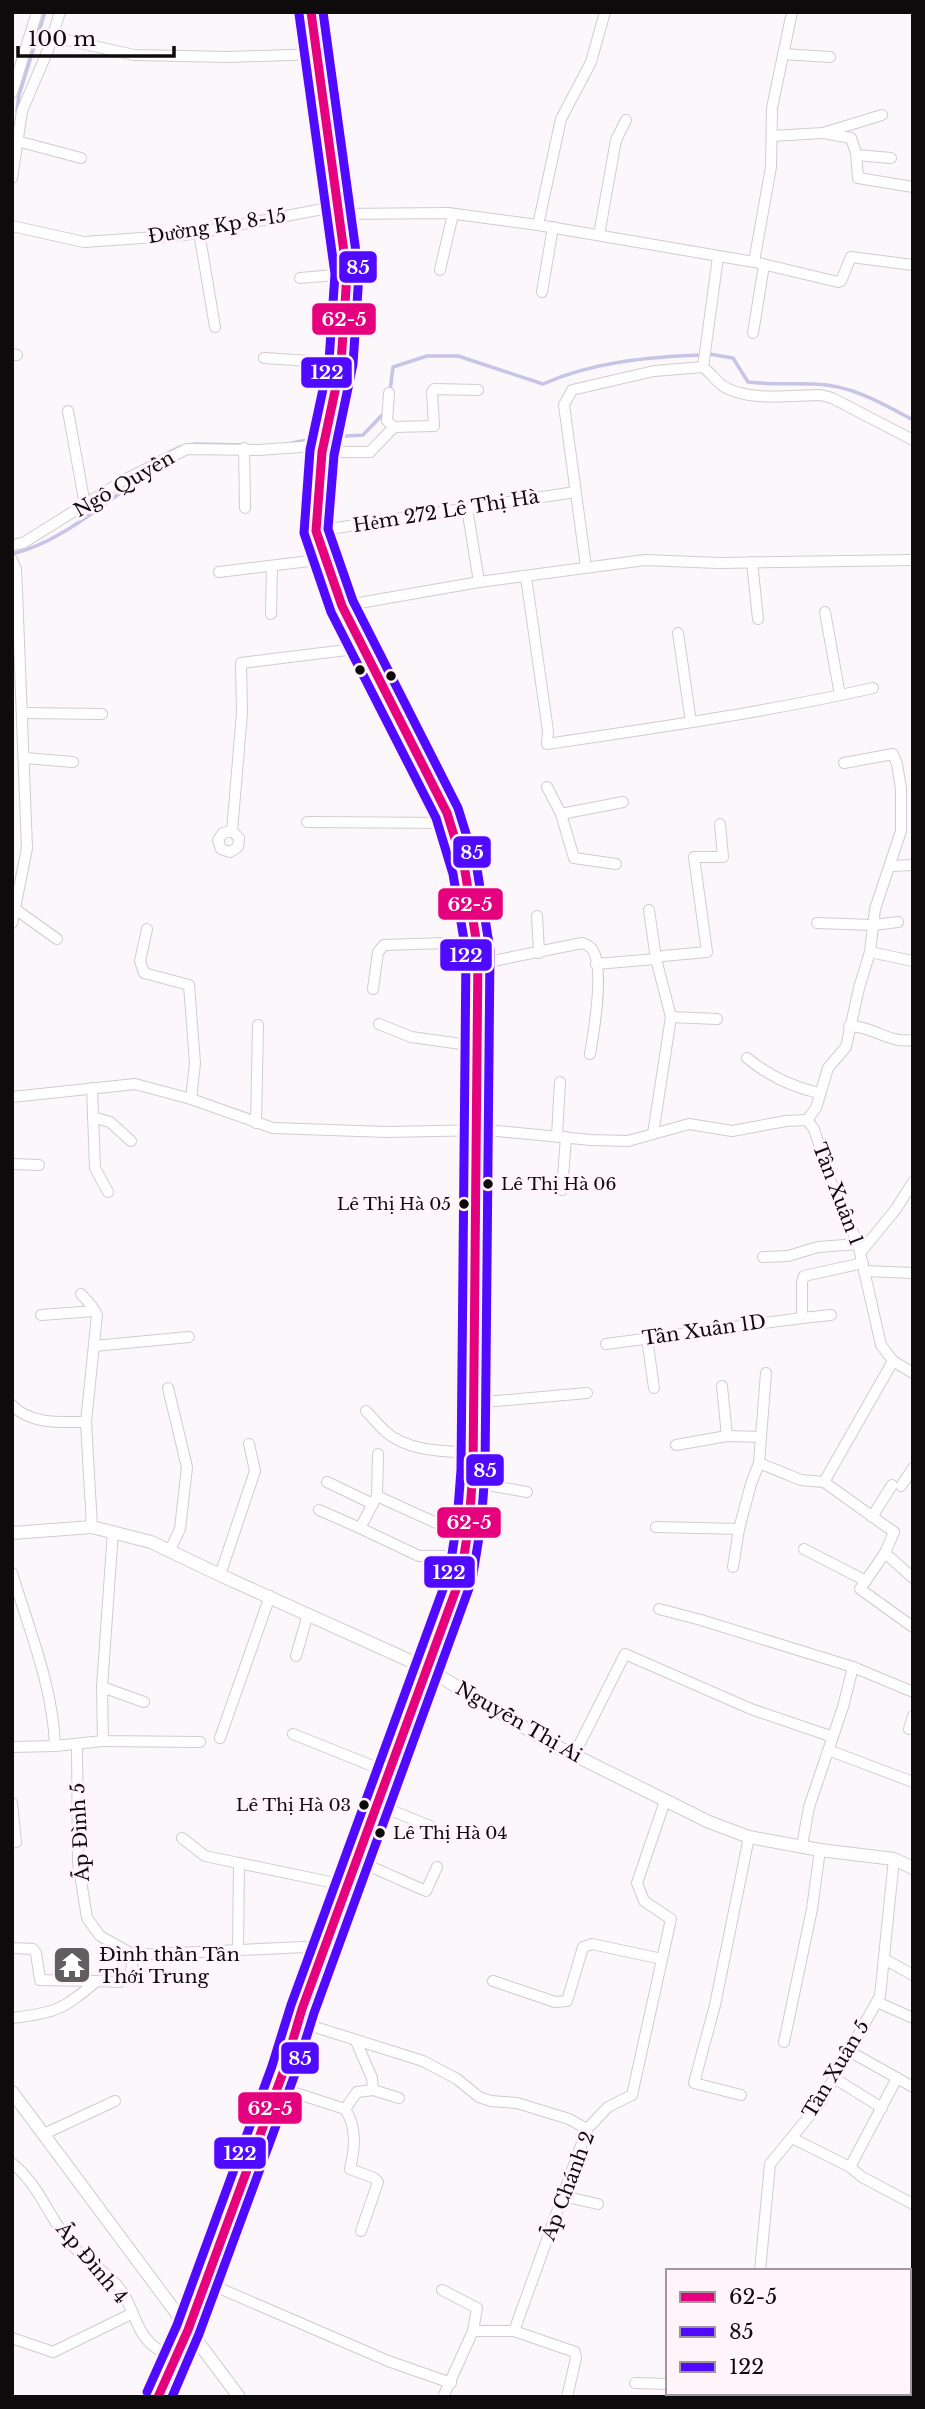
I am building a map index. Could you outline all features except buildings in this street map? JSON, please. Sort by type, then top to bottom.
[{"type":"street","points":[[12,93],[37,12]]},
{"type":"street","points":[[12,178],[22,111],[60,12]]},
{"type":"street","points":[[158,2397],[188,2330],[461,1576],[472,1486],[474,1129],[478,964],[476,943],[465,871],[450,823],[434,785],[342,606],[316,530],[324,446],[341,363],[347,274],[311,12]]},
{"type":"street","points":[[538,225],[561,119],[591,62],[605,12]]},
{"type":"street","points":[[753,333],[771,167],[772,108],[792,12]]},
{"type":"street","points":[[52,37],[134,55],[229,57],[317,54]]},
{"type":"street","points":[[783,54],[830,57]]},
{"type":"street","points":[[823,133],[882,115]]},
{"type":"street","points":[[598,234],[616,140],[626,120]]},
{"type":"street","points":[[772,135],[823,133],[851,138],[857,155],[858,178],[913,187]]},
{"type":"street","points":[[17,141],[81,158]]},
{"type":"street","points":[[857,155],[891,158]]},
{"type":"street","name":"Đường Kp 8-15","points":[[12,226],[84,242],[199,232],[339,210],[453,214],[598,234],[759,264],[838,282],[841,281],[851,257],[913,265]]},
{"type":"street","points":[[440,270],[453,214]]},
{"type":"street","points":[[542,292],[553,227]]},
{"type":"street","points":[[199,232],[215,327]]},
{"type":"street","points":[[718,257],[704,359],[722,385],[734,392],[753,396],[821,395],[832,398],[913,440]]},
{"type":"street","points":[[300,278],[347,274]]},
{"type":"street","points":[[264,358],[341,363]]},
{"type":"street","points":[[586,567],[564,405],[572,390],[704,359]]},
{"type":"street","points":[[389,393],[387,421],[394,427],[434,426],[434,389],[478,390]]},
{"type":"street","points":[[68,411],[85,505]]},
{"type":"street","name":"Ngô Quyền","points":[[12,545],[23,543],[124,481],[187,449],[243,454],[258,450],[324,446],[370,452],[394,427]]},
{"type":"street","points":[[243,454],[245,508]]},
{"type":"street","name":"Hẻm 272 Lê Thị Hà","points":[[316,530],[575,492]]},
{"type":"street","points":[[467,508],[479,582]]},
{"type":"street","points":[[219,572],[326,559]]},
{"type":"street","points":[[12,560],[16,569],[22,713],[18,742],[25,758],[27,848],[12,922]]},
{"type":"street","points":[[342,606],[479,582],[645,560],[913,560]]},
{"type":"street","points":[[752,562],[758,619]]},
{"type":"street","points":[[271,614],[272,566]]},
{"type":"street","points":[[526,577],[548,731],[547,744],[691,722],[873,688]]},
{"type":"street","points":[[825,612],[840,695]]},
{"type":"street","points":[[678,633],[691,722]]},
{"type":"street","points":[[232,831],[242,713],[241,663],[363,648]]},
{"type":"street","points":[[22,713],[102,714]]},
{"type":"street","points":[[807,1120],[816,1108],[828,1068],[846,1047],[849,1026],[870,952],[875,909],[901,831],[901,789],[893,754],[844,763]]},
{"type":"street","points":[[25,758],[73,762]]},
{"type":"street","points":[[547,788],[561,814],[574,858],[616,863]]},
{"type":"street","points":[[561,814],[623,802]]},
{"type":"street","points":[[307,822],[450,823]]},
{"type":"street","points":[[596,964],[707,952],[694,857],[723,857],[720,824]]},
{"type":"street","points":[[12,858],[25,859]]},
{"type":"street","points":[[891,866],[913,865]]},
{"type":"street","points":[[15,909],[57,939]]},
{"type":"street","points":[[649,910],[656,959],[671,1017],[653,1134]]},
{"type":"street","points":[[537,916],[539,953]]},
{"type":"street","points":[[817,923],[873,925],[898,922]]},
{"type":"street","points":[[146,929],[140,961],[144,973],[189,985],[195,1063],[191,1099]]},
{"type":"street","points":[[373,989],[378,952],[384,945],[476,943]]},
{"type":"street","points":[[478,964],[582,943],[592,949],[596,964],[597,1004],[590,1054]]},
{"type":"street","points":[[870,952],[913,961]]},
{"type":"street","points":[[671,1017],[717,1019]]},
{"type":"street","points":[[379,1024],[411,1037],[476,1045]]},
{"type":"street","points":[[256,1123],[258,1026]]},
{"type":"street","points":[[849,1026],[861,1026],[898,1042],[913,1040]]},
{"type":"street","points":[[747,1058],[764,1072],[797,1088],[819,1093]]},
{"type":"street","points":[[560,1082],[562,1190]]},
{"type":"street","name":"Tân Xuân 1","points":[[12,1097],[135,1084],[191,1099],[273,1128],[425,1132],[474,1129],[628,1141],[690,1124],[732,1131],[807,1120],[814,1129],[834,1191],[862,1258],[881,1345],[893,1361]]},
{"type":"street","points":[[92,1088],[95,1168],[108,1192]]},
{"type":"street","points":[[93,1117],[110,1122],[131,1141]]},
{"type":"street","points":[[12,1164],[39,1165]]},
{"type":"street","points":[[802,1318],[804,1276],[862,1258],[913,1182]]},
{"type":"street","points":[[763,1257],[788,1256],[818,1247],[862,1258]]},
{"type":"street","name":"Tân Xuân 1","points":[[862,1258],[913,1273]]},
{"type":"street","points":[[81,1294],[97,1315],[86,1422],[92,1527]]},
{"type":"street","points":[[41,1315],[94,1311]]},
{"type":"street","name":"Tân Xuân 1D","points":[[606,1343],[831,1315]]},
{"type":"street","points":[[94,1346],[189,1337]]},
{"type":"street","points":[[647,1338],[654,1388]]},
{"type":"street","points":[[824,1482],[893,1361],[913,1373]]},
{"type":"street","points":[[733,1567],[739,1529],[759,1463],[766,1373]]},
{"type":"street","points":[[722,1387],[727,1436]]},
{"type":"street","points":[[168,1388],[187,1467],[180,1529],[170,1550]]},
{"type":"street","points":[[473,1403],[587,1393]]},
{"type":"street","points":[[12,1405],[32,1418],[86,1422]]},
{"type":"street","points":[[366,1411],[387,1434],[410,1445],[430,1451],[473,1454]]},
{"type":"street","points":[[676,1445],[727,1436],[761,1437]]},
{"type":"street","points":[[220,1575],[255,1471],[249,1444]]},
{"type":"street","points":[[360,1528],[375,1500],[379,1454]]},
{"type":"street","points":[[759,1463],[801,1480],[824,1482],[894,1532],[885,1553],[860,1588],[913,1627]]},
{"type":"street","points":[[872,1517],[913,1468]]},
{"type":"street","points":[[327,1482],[467,1537]]},
{"type":"street","points":[[472,1486],[487,1485],[527,1492]]},
{"type":"street","points":[[319,1510],[419,1556],[464,1556]]},
{"type":"street","name":"Nguyễn Thị Ai","points":[[12,1533],[92,1527],[151,1542],[426,1668],[552,1744],[709,1822],[749,1837],[820,1850],[894,1859],[913,1868]]},
{"type":"street","points":[[656,1527],[739,1529]]},
{"type":"street","points":[[103,1741],[102,1687],[113,1531]]},
{"type":"street","points":[[804,1549],[866,1581]]},
{"type":"street","points":[[885,1553],[913,1578]]},
{"type":"street","points":[[12,1573],[50,1698],[55,1746]]},
{"type":"street","points":[[220,1738],[270,1596]]},
{"type":"street","points":[[659,1609],[853,1667],[913,1692]]},
{"type":"street","points":[[296,1656],[308,1614]]},
{"type":"street","points":[[574,1755],[625,1654],[741,1705],[832,1737]]},
{"type":"street","points":[[802,1846],[809,1807],[853,1667]]},
{"type":"street","points":[[102,1687],[144,1702]]},
{"type":"street","points":[[909,1729],[913,1716]]},
{"type":"street","points":[[293,1734],[390,1773]]},
{"type":"street","points":[[12,1747],[103,1741],[200,1742]]},
{"type":"street","name":"Ấp Đình 5","points":[[77,1744],[78,1862],[87,1918],[100,1936],[134,1955]]},
{"type":"street","points":[[828,1751],[913,1782]]},
{"type":"street","name":"Ấp Chánh 2","points":[[514,2331],[587,2129],[608,2107],[632,2095],[671,1919],[644,1901],[637,1884],[665,1801]]},
{"type":"street","points":[[12,1803],[16,1842],[12,1843]]},
{"type":"street","points":[[378,1805],[430,1826]]},
{"type":"street","points":[[741,2095],[694,2083],[715,2005],[749,1837]]},
{"type":"street","points":[[182,1838],[205,1856],[349,1885]]},
{"type":"street","points":[[784,2042],[810,1921],[820,1850]]},
{"type":"street","name":"Tân Xuân 5","points":[[760,2269],[770,2165],[820,2103],[880,1996],[894,1859]]},
{"type":"street","points":[[358,1861],[426,1891],[437,1867]]},
{"type":"street","points":[[238,1950],[239,1863]]},
{"type":"street","points":[[493,1981],[555,2002],[567,2001],[583,1947],[592,1944],[662,1959]]},
{"type":"street","points":[[12,1948],[33,1949],[40,1980],[120,1982],[130,1975],[134,1955],[326,1947]]},
{"type":"street","points":[[884,1959],[913,1975]]},
{"type":"street","points":[[12,2018],[45,2015],[66,2006],[97,1981]]},
{"type":"street","points":[[877,2002],[913,2018]]},
{"type":"street","points":[[299,2022],[423,2061],[457,2079],[479,2097],[517,2103],[569,2119],[587,2129]]},
{"type":"street","points":[[356,2041],[372,2078],[373,2090]]},
{"type":"street","points":[[849,2051],[913,2087]]},
{"type":"street","points":[[834,2078],[882,2108]]},
{"type":"street","points":[[850,2167],[897,2078]]},
{"type":"street","points":[[277,2087],[345,2109],[353,2121],[355,2148],[350,2169],[378,2182],[361,2231]]},
{"type":"street","points":[[345,2109],[357,2092],[373,2090],[399,2098]]},
{"type":"street","points":[[12,2092],[239,2397]]},
{"type":"street","points":[[44,2134],[115,2101]]},
{"type":"street","points":[[792,2138],[850,2167],[862,2177],[913,2204]]},
{"type":"street","name":"Ấp Đình 4","points":[[12,2163],[26,2174],[71,2244],[122,2292],[150,2344],[173,2360]]},
{"type":"street","points":[[563,2196],[598,2204]]},
{"type":"street","points":[[205,2282],[388,2361],[450,2382]]},
{"type":"street","points":[[442,2290],[477,2308],[473,2331],[443,2397]]},
{"type":"street","points":[[12,2338],[53,2352],[133,2313]]},
{"type":"street","points":[[473,2331],[514,2331],[575,2352],[567,2397]]},
{"type":"street","points":[[635,2382],[666,2384]]},
{"type":"waterway","points":[[17,111],[19,95],[45,12]]},
{"type":"waterway","points":[[709,354],[733,358],[748,382],[828,385],[866,396],[913,420]]},
{"type":"waterway","points":[[390,391],[393,367],[427,356],[458,356],[543,384],[581,370],[620,362],[701,355]]},
{"type":"waterway","points":[[330,437],[363,435],[386,411]]},
{"type":"waterway","points":[[292,443],[312,439]]},
{"type":"waterway","points":[[194,444],[242,445]]},
{"type":"waterway","points":[[155,459],[180,447]]},
{"type":"waterway","points":[[12,554],[29,549],[61,533],[136,482],[139,477]]},
{"type":"transit line","name":"62-5","points":[[158,2397],[188,2330],[284,2070],[302,2009],[461,1576],[473,1471],[478,951],[465,871],[447,813],[342,606],[316,531],[322,452],[341,363],[347,274],[311,12]]},
{"type":"transit line","name":"85","points":[[172,2397],[199,2334],[295,2074],[314,2013],[472,1580],[481,1525],[485,1472],[490,950],[477,869],[458,808],[353,601],[328,529],[334,455],[353,364],[359,274],[323,12]]},
{"type":"transit line","name":"122","points":[[147,2392],[177,2325],[449,1573],[461,1470],[466,952],[453,874],[436,818],[331,612],[304,533],[310,450],[329,361],[335,274],[299,14]]},
{"type":"place","name":"Lê Thị Hà 06","points":[[488,1184]]},
{"type":"place","name":"Lê Thị Hà 05","points":[[464,1204]]},
{"type":"place","name":"Lê Thị Hà 03","points":[[364,1805]]},
{"type":"place","name":"Lê Thị Hà 04","points":[[380,1833]]},
{"type":"place","name":"Đình thần Tân Thới Trung","points":[[72,1965]]}]
